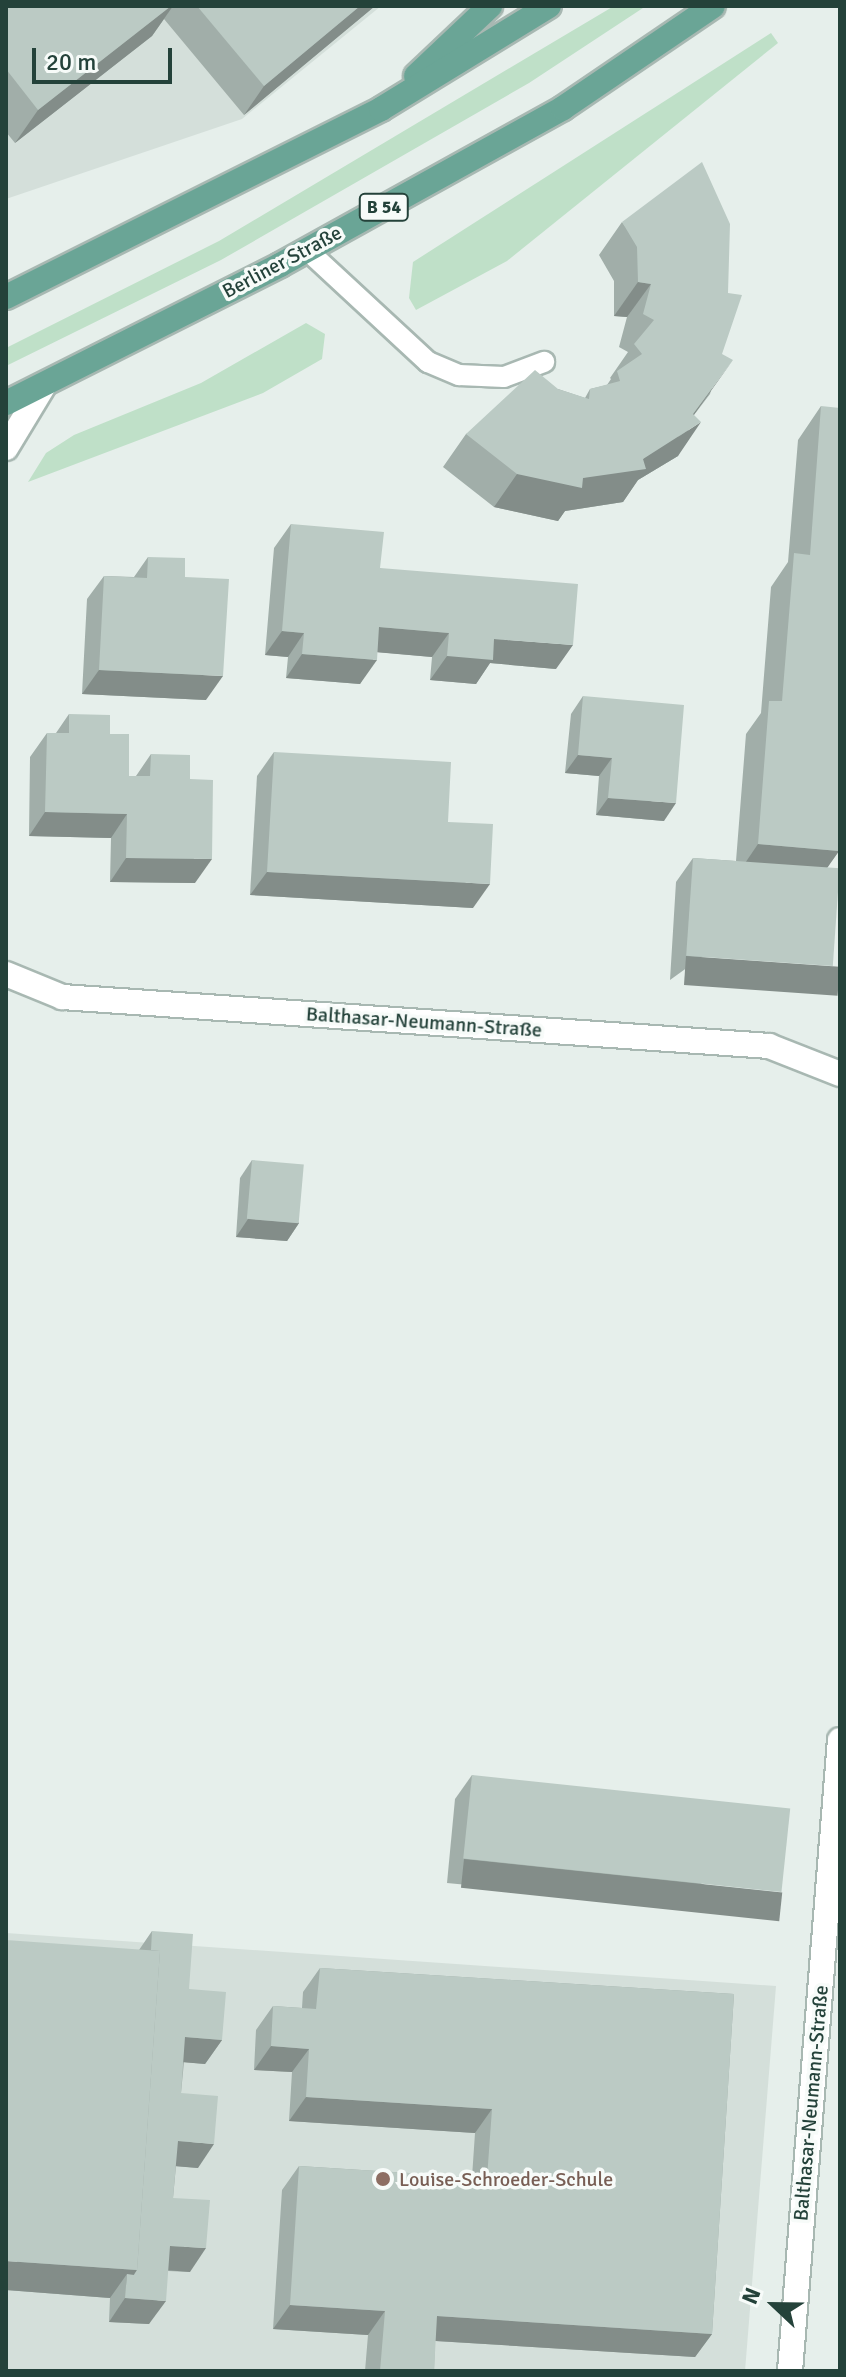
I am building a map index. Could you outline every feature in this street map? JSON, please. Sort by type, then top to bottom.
[{"type":"main road","points":[[381,109],[490,6]]},
{"type":"main road","points":[[6,297],[381,109],[549,6]]},
{"type":"main road","name":"Berliner Straße","points":[[6,403],[43,387],[307,250],[563,108],[713,6]]},
{"type":"street","points":[[6,448],[43,387]]},
{"type":"street","name":"Balthasar-Neumann-Straße","points":[[6,974],[62,997],[769,1046],[840,1074]]},
{"type":"street","name":"Balthasar-Neumann-Straße","points":[[790,2371],[840,1740]]},
{"type":"lane","points":[[307,250],[428,362],[459,375],[504,377],[544,362]]},
{"type":"shaded area","points":[[6,6],[381,6],[242,119],[6,199]]},
{"type":"shaded area","name":"Louise-Schroeder-Schule","points":[[6,1933],[776,1986],[745,2371],[6,2371]]},
{"type":"green space","points":[[614,6],[646,6],[529,83],[221,260],[6,366],[6,348],[219,241]]},
{"type":"green space","points":[[771,33],[778,43],[507,261],[416,310],[409,298],[413,262]]},
{"type":"green space","points":[[306,323],[325,334],[322,359],[263,393],[28,482],[46,453],[74,435],[201,383]]},
{"type":"building","points":[[6,6],[171,6],[38,110],[6,69]]},
{"type":"building","points":[[197,6],[360,6],[264,86]]},
{"type":"building","points":[[702,162],[730,224],[728,293],[742,295],[722,354],[733,360],[693,414],[701,422],[643,459],[646,469],[583,478],[582,488],[517,474],[466,434],[535,370],[558,389],[589,399],[590,389],[620,381],[617,371],[642,354],[634,344],[654,320],[643,314],[651,284],[638,282],[637,247],[622,222]]},
{"type":"building","points":[[821,406],[840,408],[839,851],[758,844],[769,701],[782,701],[794,553],[810,555]]},
{"type":"building","points":[[291,524],[384,532],[380,568],[578,584],[573,645],[494,639],[493,660],[447,656],[449,633],[379,627],[377,660],[302,654],[304,633],[282,631]]},
{"type":"building","points":[[148,557],[185,558],[185,577],[229,579],[223,676],[99,670],[104,576],[147,578]]},
{"type":"building","points":[[583,696],[684,705],[676,803],[608,798],[612,758],[578,755]]},
{"type":"building","points":[[69,714],[110,715],[110,734],[129,734],[129,776],[150,776],[151,754],[190,755],[190,779],[213,780],[212,859],[126,858],[127,814],[45,812],[47,733],[69,733]]},
{"type":"building","points":[[274,752],[451,762],[448,822],[493,824],[490,884],[267,872]]},
{"type":"building","points":[[693,858],[840,868],[833,966],[686,956]]},
{"type":"building","points":[[252,1160],[304,1165],[299,1223],[247,1219]]},
{"type":"building","points":[[472,1775],[790,1808],[781,1892],[463,1859]]},
{"type":"building","points":[[152,1931],[193,1934],[189,1989],[226,1992],[222,2040],[185,2037],[181,2093],[218,2096],[214,2144],[178,2141],[173,2198],[210,2200],[206,2248],[170,2246],[166,2301],[125,2298],[127,2274],[134,2275],[137,2270],[160,1951],[151,1950]]},
{"type":"building","points":[[6,1940],[160,1951],[137,2270],[6,2261]]},
{"type":"building","points":[[320,1968],[734,1994],[712,2334],[437,2316],[434,2371],[380,2371],[385,2311],[290,2305],[299,2166],[487,2178],[492,2109],[306,2097],[309,2049],[271,2046],[273,2006],[316,2009]]},
{"type":"place","name":"Louise-Schroeder-Schule","points":[[383,2179]]}]
